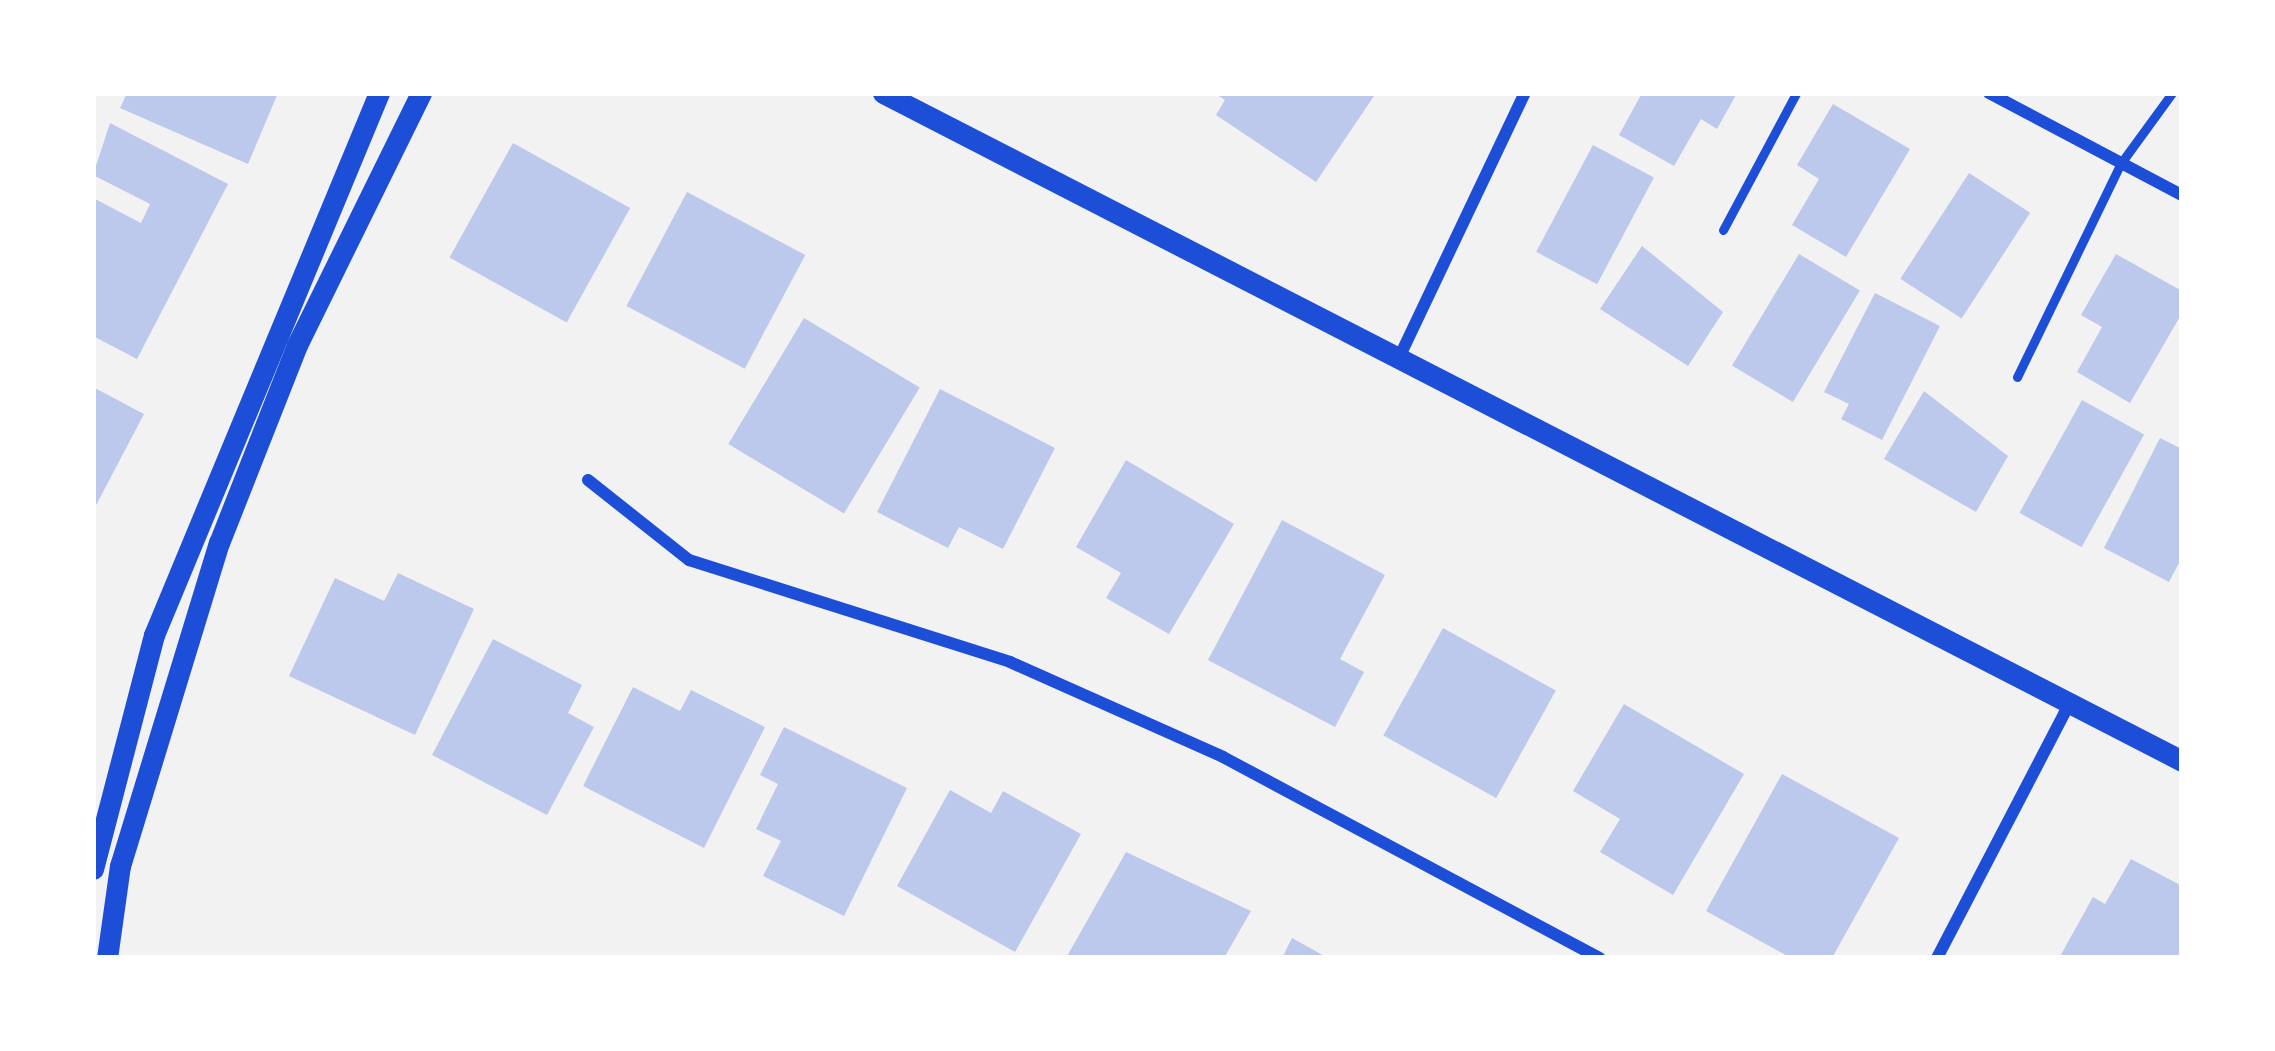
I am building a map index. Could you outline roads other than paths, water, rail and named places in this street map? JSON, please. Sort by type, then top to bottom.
[{"type":"street","points":[[93,869],[154,635],[380,93]]},
{"type":"street","points":[[107,958],[145,770],[219,543],[297,345],[421,93]]},
{"type":"street","points":[[884,93],[1396,362],[2182,761]]},
{"type":"street","points":[[1396,362],[1525,93]]},
{"type":"street","points":[[1989,93],[2182,195]]},
{"type":"street","points":[[588,480],[688,560],[1010,662],[1223,757],[1600,958]]},
{"type":"street","points":[[1937,958],[2070,704]]},
{"type":"lane","points":[[1723,230],[1796,93]]},
{"type":"lane","points":[[2017,377],[2122,164],[2172,93]]}]
